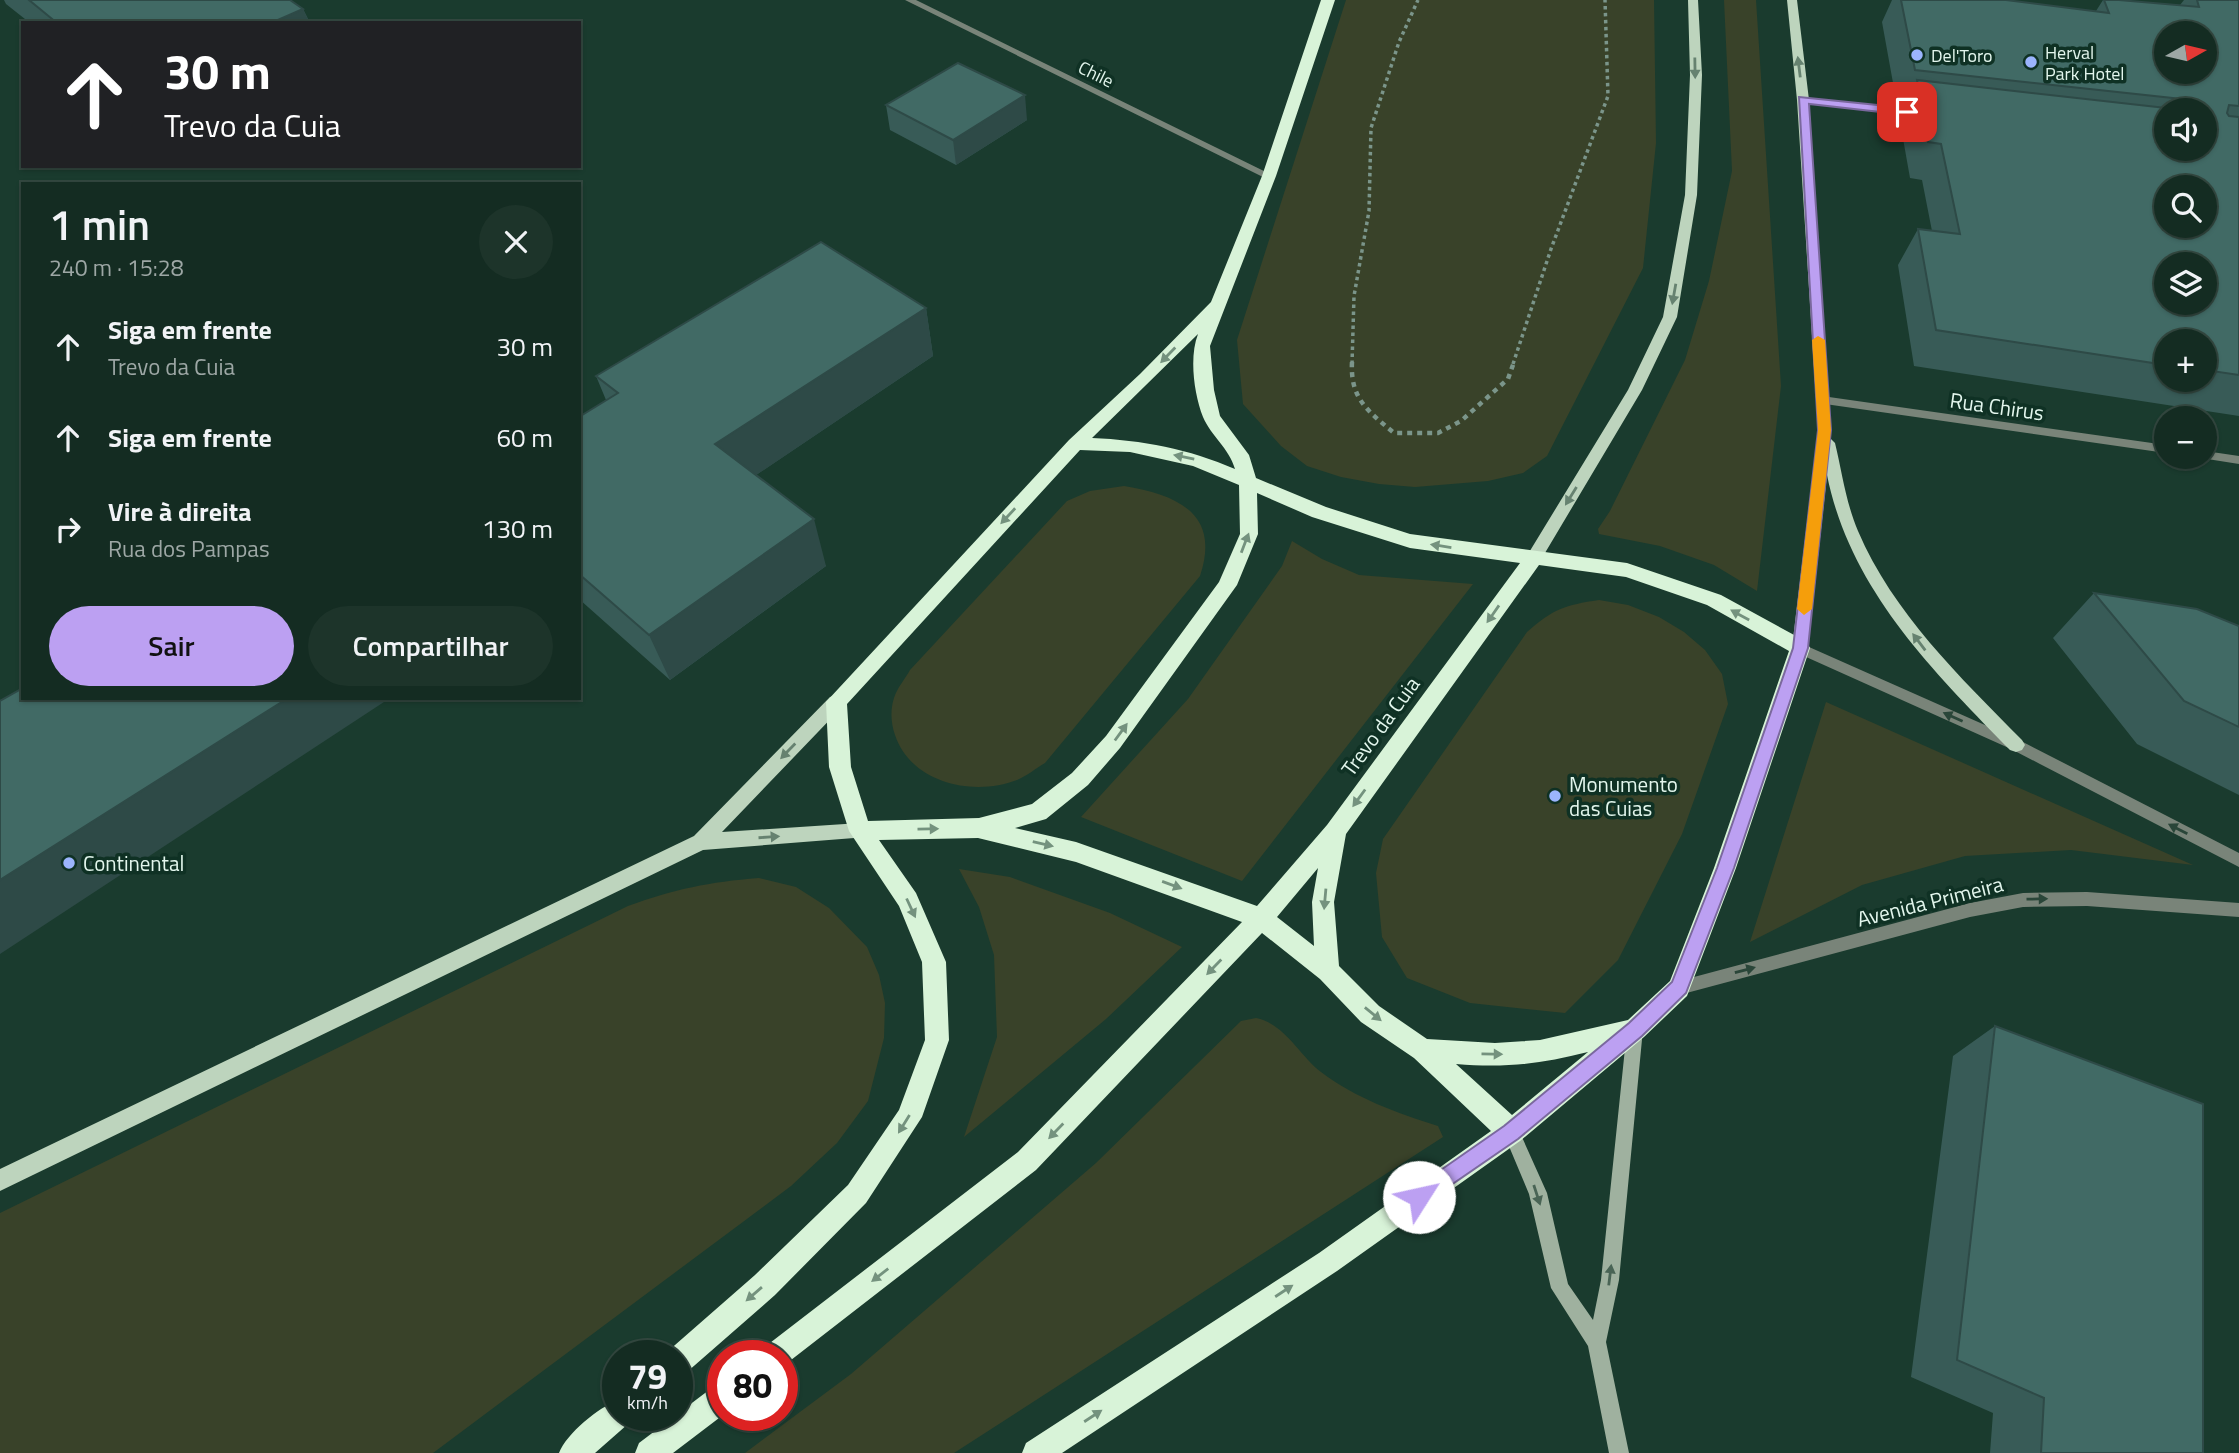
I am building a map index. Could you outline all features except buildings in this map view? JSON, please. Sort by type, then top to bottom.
[{"type":"highway","points":[[860,831],[979,828],[1038,812],[1080,779],[1113,742],[1227,585],[1249,534],[1248,481],[1240,455],[1212,417],[1205,390],[1202,346],[1269,176],[1328,0]]},
{"type":"highway","points":[[693,1348],[765,1284],[857,1194],[909,1116],[937,1040],[934,962],[908,900],[860,831],[840,767],[836,702],[1075,444],[1146,378],[1216,306]]},
{"type":"highway","points":[[1036,1453],[1328,1262],[1511,1132],[1635,1029],[1679,988],[1726,868],[1800,648],[1714,600],[1627,570],[1410,541],[1319,512],[1184,457],[1130,446],[1075,444]]},
{"type":"highway","name":"Trevo da Cuia","points":[[797,1340],[1027,1161],[1261,918],[1335,832],[1533,559]]},
{"type":"highway","points":[[979,828],[1076,852],[1261,918],[1328,971],[1370,1014],[1423,1050],[1511,1132]]},
{"type":"highway","points":[[1328,971],[1323,902],[1335,832]]},
{"type":"highway","points":[[1423,1050],[1495,1055],[1540,1052],[1635,1029]]},
{"type":"highway","points":[[649,1453],[707,1409]]},
{"type":"highway","points":[[573,1453],[602,1428]]},
{"type":"main road","points":[[1533,559],[1635,390],[1670,317],[1691,194],[1696,75],[1693,0]]},
{"type":"main road","points":[[1792,0],[1803,100],[1825,430],[1850,530],[1882,592],[1935,663],[2016,746]]},
{"type":"main road","points":[[1800,648],[1825,430]]},
{"type":"main road","points":[[0,1180],[701,842],[836,702]]},
{"type":"main road","points":[[701,842],[860,831]]},
{"type":"street","name":"Chile","points":[[909,0],[1269,176]]},
{"type":"street","points":[[1803,100],[1938,115]]},
{"type":"street","name":"Rua Chirus","points":[[1822,400],[2154,447]]},
{"type":"street","points":[[2217,457],[2239,460]]},
{"type":"street","points":[[1800,648],[2016,746],[2239,860]]},
{"type":"street","name":"Avenida Primeira","points":[[1679,988],[1970,909],[2023,900],[2087,899],[2239,910]]},
{"type":"street","points":[[1619,1453],[1597,1342],[1610,1280],[1635,1029]]},
{"type":"street","points":[[1511,1132],[1538,1193],[1560,1289],[1597,1342]]},
{"type":"path","points":[[1418,0],[1399,42],[1371,128],[1369,211],[1354,296],[1351,382],[1364,407],[1394,433],[1438,433],[1461,421],[1508,379],[1551,249],[1608,96],[1605,0]]},
{"type":"green space","points":[[1346,0],[1654,0],[1656,143],[1643,268],[1547,456],[1523,473],[1488,481],[1415,487],[1341,477],[1307,466],[1281,446],[1243,404],[1237,340]]},
{"type":"green space","points":[[1724,0],[1756,0],[1781,386],[1757,591],[1714,565],[1660,546],[1599,534],[1598,529],[1610,511],[1685,360],[1709,281],[1732,171]]},
{"type":"green space","points":[[1124,486],[1161,495],[1190,511],[1199,522],[1204,537],[1205,554],[1200,576],[1045,763],[1017,780],[982,787],[945,782],[929,775],[915,765],[903,751],[893,726],[892,707],[895,694],[910,670],[1067,501],[1090,491]]},
{"type":"green space","points":[[1292,541],[1322,559],[1359,575],[1473,584],[1242,881],[1081,817],[1188,699],[1282,566]]},
{"type":"green space","points":[[1599,600],[1628,605],[1659,617],[1684,632],[1705,650],[1722,674],[1728,704],[1682,834],[1618,960],[1565,1013],[1470,1003],[1407,978],[1382,937],[1376,873],[1383,839],[1527,632],[1560,609]]},
{"type":"green space","points":[[1826,702],[2193,865],[2071,850],[1965,856],[1862,885],[1750,942]]},
{"type":"green space","points":[[959,869],[1010,877],[1110,913],[1182,947],[1106,1019],[964,1137],[997,1037],[994,955],[979,907]]},
{"type":"green space","points":[[759,878],[796,887],[829,908],[867,947],[879,975],[885,1003],[884,1038],[868,1101],[837,1143],[791,1186],[433,1453],[0,1453],[0,1213],[628,906],[692,887]]},
{"type":"green space","points":[[1256,1018],[1275,1026],[1313,1065],[1334,1081],[1377,1104],[1438,1126],[1443,1137],[954,1453],[745,1453],[775,1431],[798,1431],[798,1414],[851,1374],[1096,1163],[1241,1021]]},
{"type":"slow traffic","points":[[1804,609],[1825,430],[1818,340]]},
{"type":"place","name":"Del'Toro","points":[[1917,55]]},
{"type":"place","name":"Herval Park Hotel","points":[[2031,62]]},
{"type":"place","name":"Monumento das Cuias","points":[[1555,796]]},
{"type":"place","name":"Continental","points":[[69,863]]},
{"type":"route","points":[[1419,1197],[1511,1132],[1635,1029],[1679,988],[1726,868],[1800,648],[1825,430],[1803,100],[1907,112]]}]
